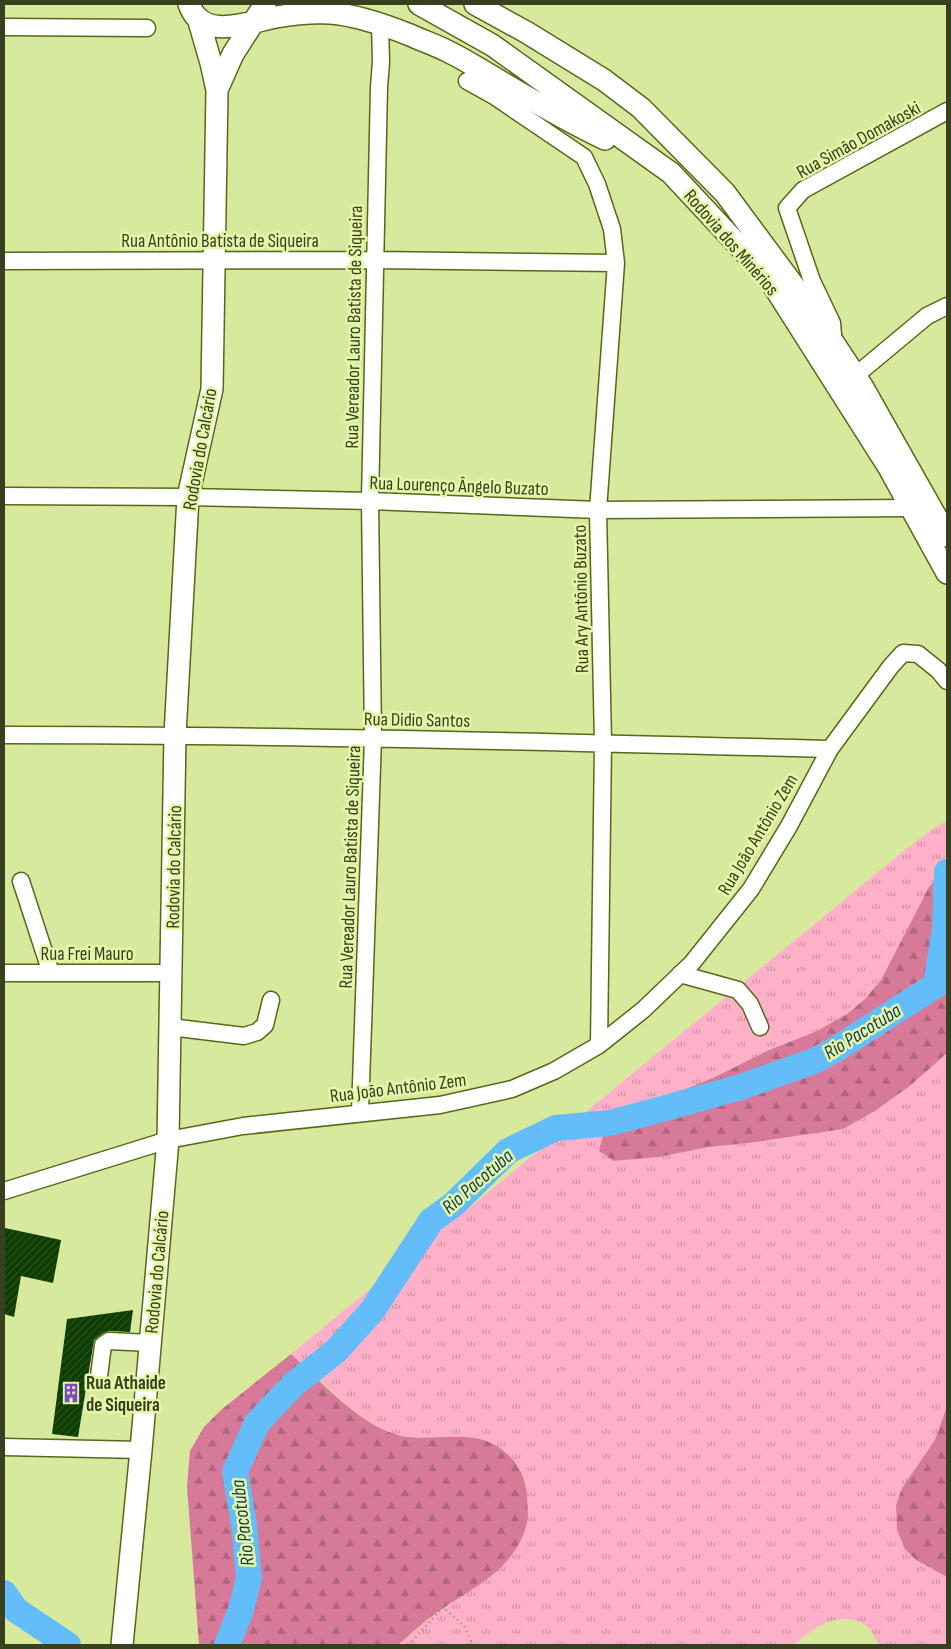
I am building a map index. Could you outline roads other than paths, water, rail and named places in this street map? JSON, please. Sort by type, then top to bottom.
[{"type":"main road","name":"Rodovia do Calcário","points":[[217,90],[233,54],[265,4]]},
{"type":"main road","name":"Rodovia dos Minérios","points":[[419,4],[492,45],[671,173],[768,277],[888,466],[913,508],[947,573]]},
{"type":"main road","name":"Rodovia dos Minérios","points":[[475,4],[523,30],[604,80],[641,108],[725,193],[835,344],[947,536]]},
{"type":"main road","points":[[491,4],[523,30]]},
{"type":"main road","name":"Rodovia do Calcário","points":[[122,1645],[168,1140],[175,735],[188,497],[212,389],[217,90],[211,63],[194,11]]},
{"type":"main road","points":[[194,11],[212,26],[226,28],[239,27],[253,22],[284,16],[330,13],[380,23],[449,52],[622,148],[643,152]]},
{"type":"street","name":"Rua Vereador Lauro Batista de Siqueira","points":[[360,1112],[373,738],[370,501],[374,260],[381,62],[380,23]]},
{"type":"street","points":[[4,27],[147,28]]},
{"type":"street","name":"Rua Ary Antônio Buzato","points":[[467,81],[494,96],[584,157],[597,184],[612,229],[616,263],[598,510],[603,743],[599,1045]]},
{"type":"street","name":"Rua Simão Domakoski","points":[[835,344],[832,323],[812,280],[787,208],[804,190],[947,111]]},
{"type":"street","name":"Rua Antônio Batista de Siqueira","points":[[4,260],[374,260],[616,263]]},
{"type":"street","points":[[855,376],[927,316],[947,306]]},
{"type":"street","name":"Rua Lourenço Ângelo Buzato","points":[[4,496],[188,497],[370,501],[598,510],[913,508]]},
{"type":"street","name":"Rua João Antônio Zem","points":[[4,1191],[168,1140],[243,1126],[360,1112],[440,1105],[512,1089],[554,1071],[599,1045],[643,1010],[692,963],[751,889],[789,826],[830,749],[891,666],[903,653],[918,654],[938,670],[947,681]]},
{"type":"street","name":"Rua Didio Santos","points":[[4,735],[373,738],[830,749]]},
{"type":"street","points":[[21,881],[51,973]]},
{"type":"street","name":"Rua Frei Mauro","points":[[4,973],[171,973]]},
{"type":"street","points":[[680,974],[738,990],[750,1004],[760,1028]]},
{"type":"street","points":[[170,1027],[244,1036],[256,1032],[265,1025],[271,1000]]},
{"type":"street","points":[[99,1376],[103,1345],[109,1341],[150,1343]]},
{"type":"street","points":[[4,1447],[141,1450]]},
{"type":"waterway","name":"Rio Pacotuba","points":[[227,1645],[241,1610],[249,1578],[244,1524],[235,1472],[257,1423],[294,1384],[336,1351],[372,1311],[431,1221],[454,1204],[508,1151],[556,1128],[610,1123],[741,1087],[814,1061],[833,1051],[936,985],[945,929],[947,872]]},
{"type":"waterway","name":"Rio Pacotuba","points":[[4,1593],[16,1610],[68,1645]]},
{"type":"place","name":"Rua Athaide de Siqueira","points":[[71,1393]]}]
